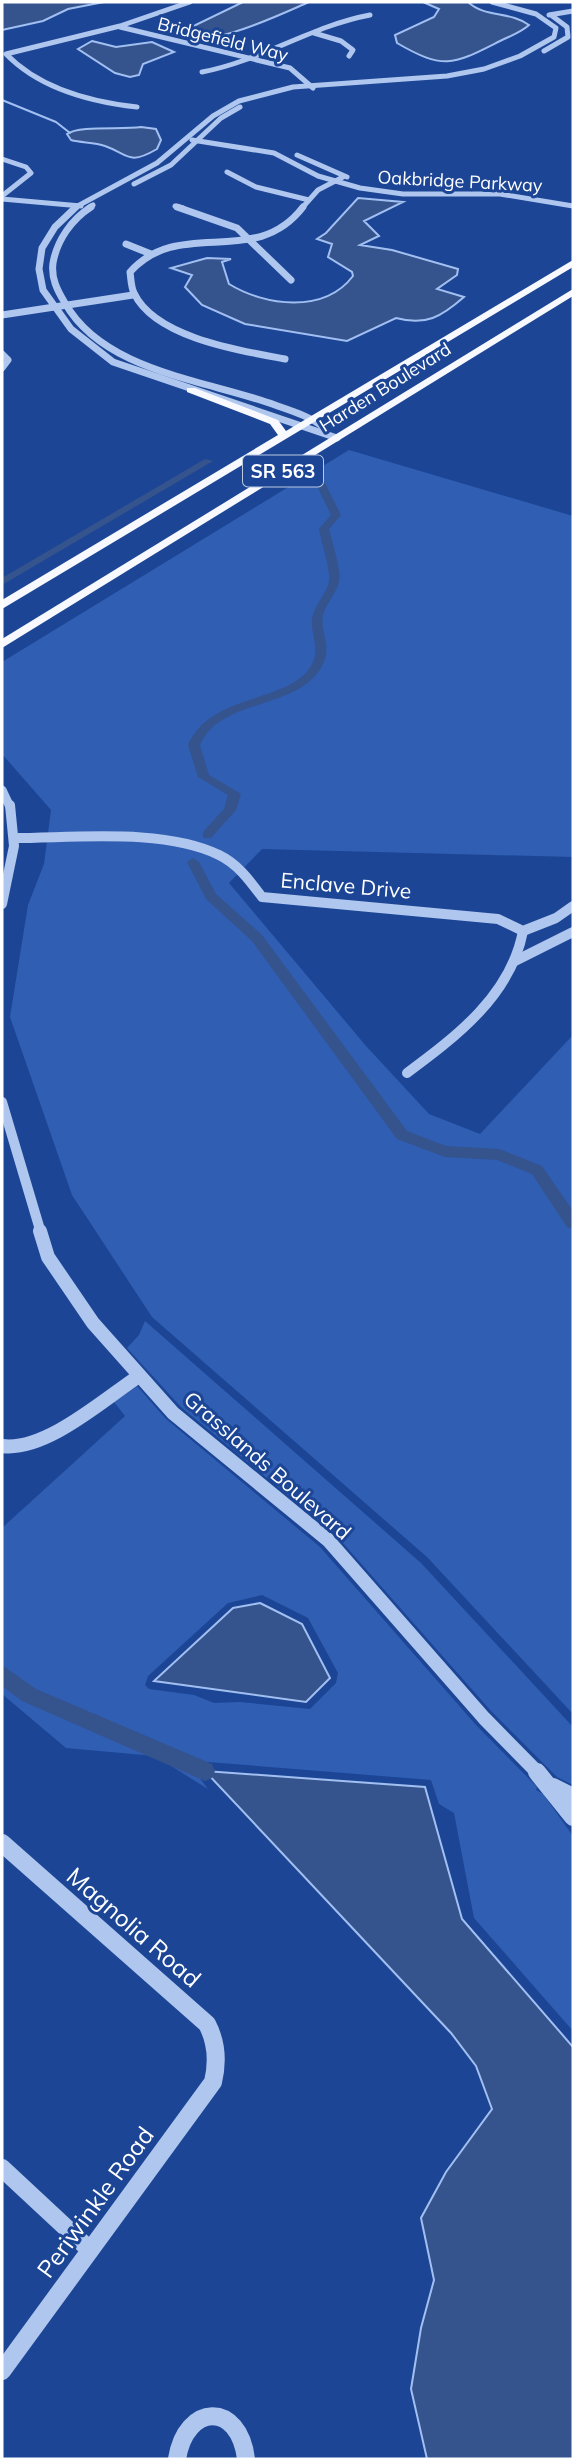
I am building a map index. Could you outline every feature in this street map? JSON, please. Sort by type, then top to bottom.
[{"type":"main road","name":"Harden Boulevard","points":[[2,605],[573,263]]},
{"type":"main road","name":"Harden Boulevard","points":[[2,645],[573,292]]},
{"type":"main road","points":[[191,390],[274,422],[285,436]]},
{"type":"street","points":[[137,107],[120,106],[57,86],[24,69],[6,55],[12,51],[120,26],[190,2]]},
{"type":"street","points":[[492,2],[549,17],[573,13]]},
{"type":"street","points":[[337,438],[313,419],[238,392],[149,366],[105,342],[63,304],[54,283],[53,262],[64,232],[85,210],[163,170],[221,118],[246,104],[311,86],[435,82],[492,73],[563,42],[568,37],[567,27],[511,2]]},
{"type":"street","points":[[202,72],[224,69],[348,19],[370,15]]},
{"type":"street","points":[[337,438],[113,362],[84,343],[47,305],[35,279],[36,259],[50,230],[74,208],[155,165],[224,106],[265,92],[432,77],[484,68],[554,37],[556,28],[549,17]]},
{"type":"street","name":"Bridgefield Way","points":[[120,26],[290,68],[311,86]]},
{"type":"street","points":[[314,33],[348,45],[354,50],[349,56]]},
{"type":"street","name":"Oakbridge Parkway","points":[[188,137],[271,145],[343,177],[396,186],[501,190],[573,199]]},
{"type":"street","name":"Oakbridge Parkway","points":[[200,138],[283,155],[334,181],[394,193],[491,194],[573,206]]},
{"type":"street","points":[[2,159],[26,167],[31,173],[2,198]]},
{"type":"street","points":[[227,172],[280,195],[309,200]]},
{"type":"street","points":[[285,359],[230,348],[185,333],[159,320],[133,295],[130,272],[140,260],[151,254],[181,246],[250,239],[282,230],[316,191],[343,177]]},
{"type":"street","points":[[2,198],[85,210]]},
{"type":"street","points":[[175,206],[229,223],[250,239],[291,280]]},
{"type":"street","points":[[126,244],[151,254]]},
{"type":"street","points":[[2,309],[13,310],[133,295]]},
{"type":"street","points":[[2,315],[13,310]]},
{"type":"street","points":[[2,354],[8,360],[2,368]]},
{"type":"street","points":[[2,790],[7,797],[15,828],[2,904]]},
{"type":"street","name":"Enclave Drive","points":[[14,838],[116,839],[182,845],[218,854],[243,872],[262,897],[498,919],[523,931]]},
{"type":"street","points":[[407,1073],[449,1042],[508,976],[522,946],[523,931],[556,919],[573,906]]},
{"type":"street","points":[[515,961],[573,932]]},
{"type":"street","name":"Grasslands Boulevard","points":[[2,1102],[48,1257],[93,1323],[173,1413],[328,1541],[484,1718],[550,1785],[573,1817]]},
{"type":"street","points":[[2,1446],[17,1448],[37,1443],[139,1376]]},
{"type":"street","name":"Grasslands Boulevard","points":[[550,1785],[573,1797]]},
{"type":"street","name":"Magnolia Road","points":[[2,1843],[207,2024],[214,2037],[217,2057]]},
{"type":"street","name":"Periwinkle Road","points":[[2,2371],[213,2081],[217,2057]]},
{"type":"street","points":[[2,2168],[90,2250]]},
{"type":"street","points":[[177,2459],[180,2441],[186,2430],[204,2416],[216,2415],[236,2426],[242,2438],[246,2459]]},
{"type":"shaded area","points":[[2,2],[104,2],[68,9],[43,21],[2,30]]},
{"type":"shaded area","points":[[243,2],[309,2],[263,22],[223,35],[190,38],[179,33]]},
{"type":"shaded area","points":[[423,2],[468,2],[482,10],[514,18],[529,25],[471,55],[439,61],[397,43],[395,35],[434,17],[439,9]]},
{"type":"shaded area","points":[[92,41],[116,47],[152,42],[174,52],[143,64],[139,75],[130,77],[115,73],[78,49]]},
{"type":"shaded area","points":[[141,127],[156,129],[161,140],[157,149],[134,158],[101,145],[71,140],[67,134],[81,130]]},
{"type":"shaded area","points":[[358,198],[403,202],[364,221],[379,236],[360,245],[392,250],[458,269],[457,275],[437,289],[464,297],[433,318],[416,321],[396,318],[347,341],[245,324],[202,305],[185,287],[192,275],[171,268],[207,258],[231,259],[222,262],[229,284],[243,292],[276,301],[294,302],[311,301],[326,296],[341,288],[353,276],[352,272],[328,257],[332,244],[317,239],[326,233]]},
{"type":"shaded area","points":[[349,450],[573,516],[573,857],[262,849],[229,883],[366,1046],[429,1114],[480,1134],[573,1035],[573,1714],[427,1557],[152,1317],[72,1195],[10,1017],[28,905],[44,864],[51,810],[2,754],[2,662]]},
{"type":"shaded area","points":[[145,1321],[421,1563],[573,1727],[573,1785],[557,1777],[491,1711],[335,1534],[181,1407],[127,1348],[139,1335]]},
{"type":"shaded area","points":[[137,1386],[166,1419],[320,1547],[476,1725],[537,1787],[536,1790],[543,1794],[573,1836],[573,2031],[474,1918],[454,1813],[439,1804],[431,1780],[208,1762],[200,1765],[196,1773],[208,1789],[155,1756],[66,1748],[2,1694],[2,1528],[125,1416],[114,1402]],"holes":[[[262,1595],[308,1618],[338,1673],[336,1683],[310,1709],[240,1702],[214,1703],[194,1695],[149,1689],[145,1685],[148,1676],[228,1603]]]},
{"type":"shaded area","points":[[260,1603],[302,1624],[330,1678],[306,1702],[154,1681],[233,1608]]},
{"type":"shaded area","points":[[205,1771],[425,1787],[462,1919],[573,2047],[573,2459],[427,2459],[411,2389],[421,2328],[434,2280],[421,2218],[446,2172],[492,2109],[476,2066],[451,2033]]},
{"type":"waterway","points":[[2,100],[56,122],[70,133]]},
{"type":"waterway","points":[[2,582],[208,461]]},
{"type":"waterway","points":[[207,835],[230,810],[235,794],[204,777],[194,745],[200,732],[222,715],[287,690],[305,679],[318,664],[322,644],[317,617],[335,580],[324,529],[336,515],[319,481],[293,483]]},
{"type":"waterway","points":[[193,862],[211,896],[257,938],[402,1135],[445,1151],[499,1155],[537,1170],[573,1223]]},
{"type":"waterway","points":[[2,1674],[29,1695],[205,1771]]}]
